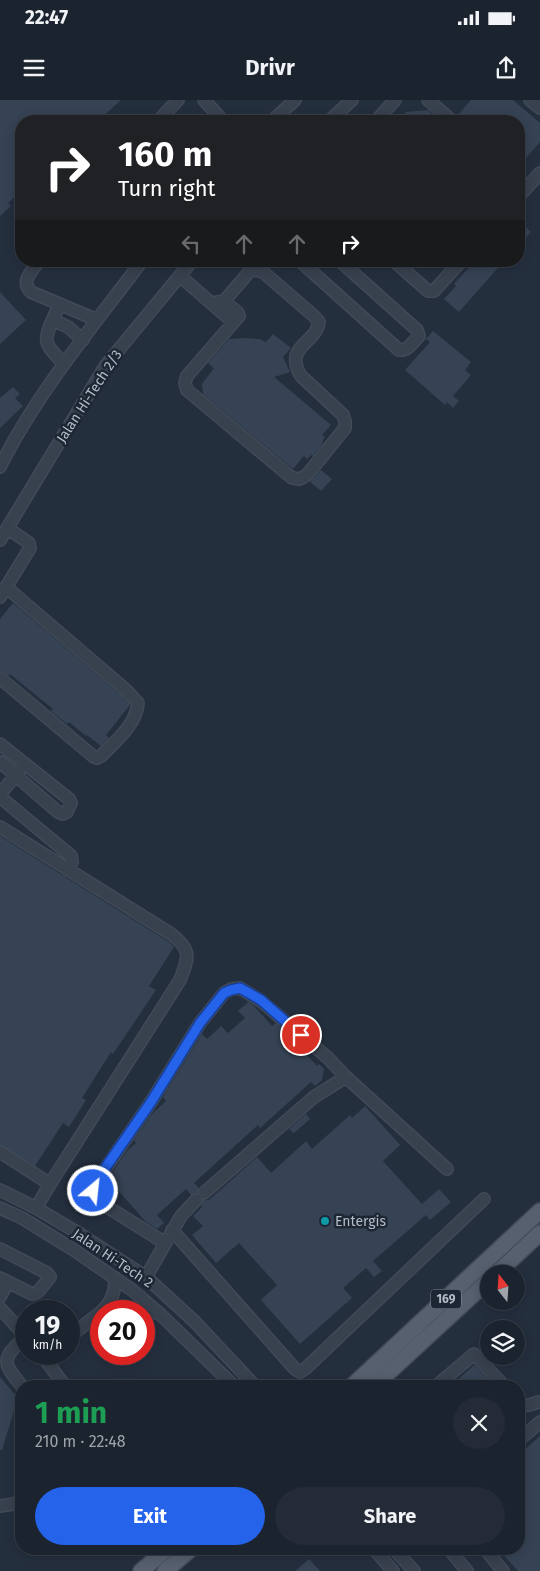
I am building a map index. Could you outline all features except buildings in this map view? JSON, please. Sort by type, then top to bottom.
[{"type":"main road","name":"169","points":[[358,1380],[540,1211]]},
{"type":"main road","points":[[506,1265],[540,1233]]},
{"type":"main road","name":"169","points":[[381,1380],[480,1288]]},
{"type":"main road","points":[[141,1571],[160,1555]]},
{"type":"main road","points":[[166,1571],[184,1555]]},
{"type":"street","points":[[164,115],[178,100]]},
{"type":"street","points":[[204,100],[218,115]]},
{"type":"street","points":[[279,115],[295,100]]},
{"type":"street","points":[[336,115],[352,100]]},
{"type":"street","points":[[381,115],[395,100]]},
{"type":"street","points":[[428,100],[446,115]]},
{"type":"street","points":[[530,100],[540,108]]},
{"type":"street","points":[[525,189],[540,172]]},
{"type":"street","points":[[34,267],[27,277],[25,282],[26,288],[31,292],[97,320]]},
{"type":"street","points":[[0,467],[10,446],[64,364],[137,267]]},
{"type":"street","name":"Jalan Hi-Tech 2/3","points":[[0,540],[106,365],[187,267]]},
{"type":"street","points":[[307,267],[399,350],[406,350],[419,336],[418,330],[347,267]]},
{"type":"street","points":[[401,267],[428,291],[434,291],[456,267]]},
{"type":"street","points":[[213,303],[224,301],[250,271],[256,270],[263,272],[319,322],[315,331],[296,353],[295,362],[297,370],[300,376],[343,415],[346,421],[344,428],[307,476],[300,479],[292,478],[188,390],[185,383],[187,376],[236,318]]},
{"type":"street","points":[[180,276],[213,303],[236,318]]},
{"type":"street","points":[[224,301],[236,318]]},
{"type":"street","points":[[60,304],[48,334],[47,342],[52,351],[64,364]]},
{"type":"street","points":[[53,320],[68,327],[83,340]]},
{"type":"street","points":[[0,678],[97,758],[130,726],[138,712],[138,703],[126,690],[3,592],[30,548],[29,543],[7,528]]},
{"type":"street","points":[[0,744],[69,799],[71,803],[67,812],[63,814],[58,812],[0,762]]},
{"type":"street","points":[[25,764],[0,796],[71,856],[72,862],[68,870]]},
{"type":"street","points":[[0,827],[171,934],[181,942],[186,951],[188,961],[180,980],[36,1208]]},
{"type":"street","points":[[166,1243],[98,1201],[94,1196],[94,1184],[151,1102],[200,1023],[224,993],[231,990],[240,988],[261,1000],[328,1058],[346,1077],[447,1169]]},
{"type":"street","points":[[146,1277],[181,1216],[200,1196],[314,1097],[346,1077]]},
{"type":"street","points":[[0,1152],[50,1184]]},
{"type":"street","name":"Jalan Hi-Tech 2","points":[[0,1190],[36,1208],[80,1234],[146,1277],[194,1321],[249,1380]]},
{"type":"street","points":[[172,1230],[295,1369],[300,1372],[484,1199]]},
{"type":"street","name":"Jalan Hi-Tech 2","points":[[0,1208],[30,1223],[74,1250],[132,1290],[159,1313],[228,1380]]},
{"type":"street","points":[[0,1249],[47,1273],[50,1277],[48,1282],[35,1294],[4,1280],[0,1297]]},
{"type":"street","points":[[109,1300],[114,1293],[115,1278]]},
{"type":"street","points":[[0,1308],[15,1325]]},
{"type":"street","points":[[155,1312],[159,1313]]},
{"type":"street","points":[[80,1328],[90,1320]]},
{"type":"street","points":[[15,1347],[8,1353],[7,1360],[11,1374],[16,1380]]},
{"type":"street","points":[[443,1380],[474,1354],[498,1380]]},
{"type":"street","points":[[49,1365],[57,1380]]},
{"type":"street","points":[[525,1406],[538,1402]]},
{"type":"street","points":[[525,1435],[540,1422]]},
{"type":"street","points":[[0,1506],[15,1503]]},
{"type":"street","points":[[379,1555],[392,1571]]},
{"type":"street","points":[[399,1555],[414,1571]]},
{"type":"street","points":[[453,1555],[460,1571]]},
{"type":"street","points":[[455,1555],[468,1571]]},
{"type":"street","points":[[490,1555],[503,1571]]},
{"type":"place","name":"Entergis","points":[[325,1221]]},
{"type":"route","points":[[93,1191],[94,1184],[151,1102],[200,1023],[224,993],[240,988],[261,1000],[301,1035]]}]
